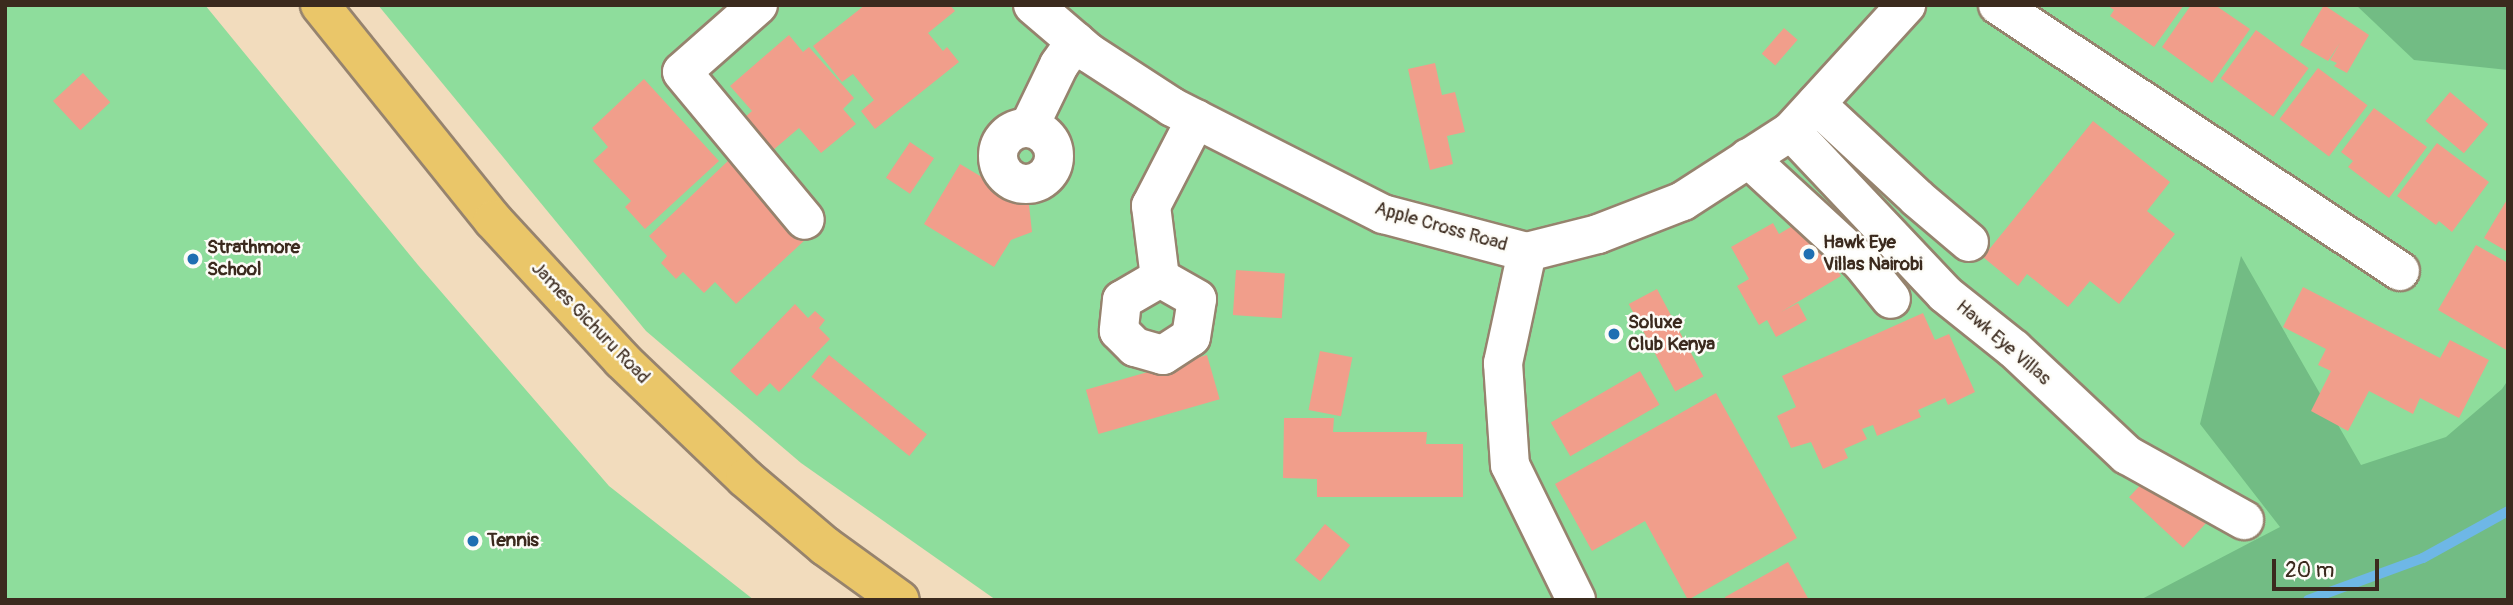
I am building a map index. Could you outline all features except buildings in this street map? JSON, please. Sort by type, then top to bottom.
[{"type":"main road","name":"James Gichuru Road","points":[[320,5],[493,220],[622,360],[745,478],[825,546],[901,600]]},
{"type":"street","points":[[758,5],[682,72],[805,220]]},
{"type":"street","name":"Apple Cross Road","points":[[1033,5],[1076,41],[1162,100],[1383,214],[1527,252],[1598,234],[1683,201],[1803,117],[1906,5]]},
{"type":"street","points":[[1998,5],[2400,271]]},
{"type":"street","points":[[1028,127],[1059,65],[1076,41]]},
{"type":"street","points":[[1803,117],[1917,198],[1969,242]]},
{"type":"street","name":"Hawk Eye Villas","points":[[1803,117],[1945,294],[2014,349],[2127,454],[2244,520]]},
{"type":"street","points":[[1160,278],[1151,206],[1196,119]]},
{"type":"street","points":[[1748,158],[1862,263],[1891,299]]},
{"type":"street","points":[[1527,252],[1503,363],[1510,465],[1576,600]]},
{"type":"green space","name":"Strathmore School","points":[[5,5],[205,5],[418,265],[609,486],[754,600],[5,600]]},
{"type":"green space","points":[[378,5],[2508,5],[2508,600],[996,600],[801,463],[646,331]]},
{"type":"green space","points":[[2356,5],[2508,5],[2508,70],[2414,60]]},
{"type":"green space","points":[[2241,256],[2361,465],[2446,437],[2502,389],[2508,380],[2508,600],[2140,600],[2280,527],[2200,424]]},
{"type":"waterway","points":[[2308,600],[2423,558],[2508,511]]},
{"type":"place","name":"Hawk Eye Villas Nairobi","points":[[1809,254]]},
{"type":"place","name":"Strathmore School","points":[[193,259]]},
{"type":"place","name":"Soluxe Club Kenya","points":[[1614,334]]},
{"type":"place","name":"Tennis","points":[[473,541]]}]
